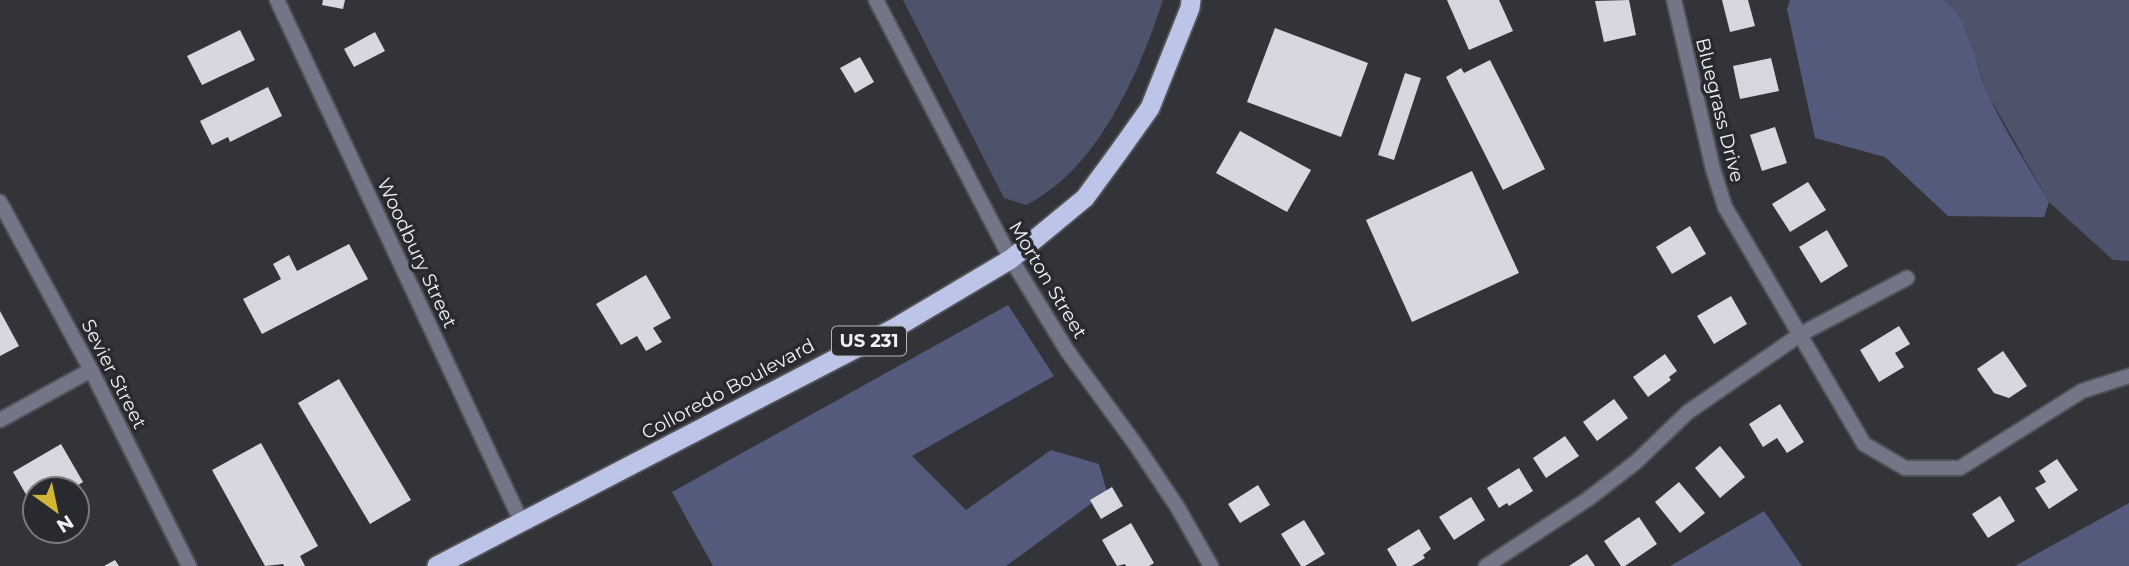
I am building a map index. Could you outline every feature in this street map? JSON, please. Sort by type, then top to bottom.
[{"type":"highway","name":"Colloredo Boulevard","points":[[437,566],[895,328],[1011,258],[1085,198],[1150,108],[1191,0]]},
{"type":"street","name":"Woodbury Street","points":[[277,0],[522,523]]},
{"type":"street","name":"Morton Street","points":[[876,0],[1011,258],[1068,352],[1178,508],[1211,566]]},
{"type":"street","name":"Bluegrass Drive","points":[[1674,0],[1713,169],[1725,207],[1864,444],[1905,468],[1960,468],[2082,391],[2129,376]]},
{"type":"street","name":"Sevier Street","points":[[0,202],[91,369],[189,566]]},
{"type":"street","points":[[1486,566],[1588,499],[1636,462],[1688,412],[1801,334],[1907,278]]},
{"type":"street","points":[[0,420],[91,369]]},
{"type":"shaded area","points":[[903,0],[1163,0],[1142,58],[1095,144],[1052,189],[1026,205],[1004,198]]},
{"type":"shaded area","points":[[1790,0],[1944,0],[1966,30],[1987,92],[2049,202],[2044,217],[1948,216],[1885,157],[1815,138],[1787,9]]},
{"type":"shaded area","points":[[1944,0],[2129,0],[2129,261],[2113,260],[2049,202],[1987,93],[1967,32]]},
{"type":"shaded area","points":[[1008,305],[1054,376],[912,456],[966,510],[1051,450],[1099,464],[1107,492],[1006,566],[713,566],[672,492]]},
{"type":"shaded area","points":[[2129,503],[2129,566],[2015,566]]},
{"type":"shaded area","points":[[1764,511],[1802,566],[1670,566]]},
{"type":"building","points":[[323,0],[345,0],[343,9],[322,5]]},
{"type":"building","points":[[1447,0],[1499,0],[1513,31],[1469,50]]},
{"type":"building","points":[[1629,0],[1636,35],[1604,42],[1595,1]]},
{"type":"building","points":[[1722,0],[1748,0],[1755,26],[1730,32]]},
{"type":"building","points":[[1275,28],[1368,63],[1341,137],[1247,102]]},
{"type":"building","points":[[240,30],[255,60],[202,85],[187,56]]},
{"type":"building","points":[[375,32],[385,51],[354,67],[344,49]]},
{"type":"building","points":[[860,57],[874,82],[855,93],[840,68]]},
{"type":"building","points":[[1771,58],[1779,91],[1740,99],[1733,66]]},
{"type":"building","points":[[1490,60],[1545,169],[1503,190],[1446,77],[1461,68],[1464,73]]},
{"type":"building","points":[[1405,73],[1421,78],[1394,160],[1378,155]]},
{"type":"building","points":[[268,87],[282,116],[230,142],[228,137],[212,145],[200,121]]},
{"type":"building","points":[[1775,127],[1787,163],[1762,171],[1750,135]]},
{"type":"building","points":[[1240,131],[1311,170],[1287,212],[1216,173]]},
{"type":"building","points":[[1472,171],[1519,273],[1412,322],[1366,220]]},
{"type":"building","points":[[1808,182],[1826,210],[1790,232],[1772,204]]},
{"type":"building","points":[[1690,226],[1706,254],[1672,274],[1656,247]]},
{"type":"building","points":[[1827,230],[1848,266],[1821,283],[1799,247]]},
{"type":"building","points":[[349,244],[368,279],[262,334],[243,299],[281,279],[273,264],[289,255],[297,271]]},
{"type":"building","points":[[646,275],[671,318],[653,328],[662,342],[646,351],[637,336],[621,345],[596,304]]},
{"type":"building","points":[[1731,296],[1747,324],[1714,344],[1697,316]]},
{"type":"building","points":[[0,311],[19,346],[0,356]]},
{"type":"building","points":[[1899,326],[1910,344],[1895,353],[1904,367],[1879,382],[1860,350]]},
{"type":"building","points":[[2003,351],[2027,386],[2009,398],[1994,393],[1977,369]]},
{"type":"building","points":[[1665,354],[1677,371],[1669,377],[1671,380],[1648,397],[1633,377]]},
{"type":"building","points":[[339,379],[411,500],[370,524],[298,403]]},
{"type":"building","points":[[1614,399],[1628,418],[1597,441],[1583,422]]},
{"type":"building","points":[[1780,404],[1804,442],[1787,453],[1777,438],[1763,447],[1749,424]]},
{"type":"building","points":[[1565,436],[1579,456],[1546,478],[1533,458]]},
{"type":"building","points":[[261,443],[318,546],[300,556],[305,566],[265,566],[212,470]]},
{"type":"building","points":[[61,444],[79,475],[21,475],[21,486],[13,472]]},
{"type":"building","points":[[1720,446],[1745,477],[1720,498],[1695,468]]},
{"type":"building","points":[[2057,459],[2078,490],[2049,509],[2035,488],[2046,482],[2039,471]]},
{"type":"building","points":[[1519,468],[1533,491],[1509,506],[1507,503],[1499,508],[1487,488]]},
{"type":"building","points":[[1679,482],[1705,513],[1680,533],[1655,502]]},
{"type":"building","points":[[1258,485],[1270,505],[1240,523],[1228,504]]},
{"type":"building","points":[[1112,487],[1123,506],[1101,519],[1090,500]]},
{"type":"building","points":[[2000,496],[2015,521],[1988,538],[1972,514]]},
{"type":"building","points":[[1471,497],[1485,520],[1454,540],[1439,517]]},
{"type":"building","points":[[1639,517],[1657,544],[1621,566],[1604,541]]},
{"type":"building","points":[[1304,520],[1325,554],[1301,566],[1281,534]]},
{"type":"building","points":[[1131,523],[1154,563],[1149,566],[1117,566],[1102,540]]},
{"type":"building","points":[[1419,529],[1431,549],[1423,555],[1425,558],[1412,566],[1397,566],[1387,549]]},
{"type":"building","points":[[1587,554],[1595,566],[1569,566]]},
{"type":"building","points":[[115,560],[119,566],[104,566]]}]
